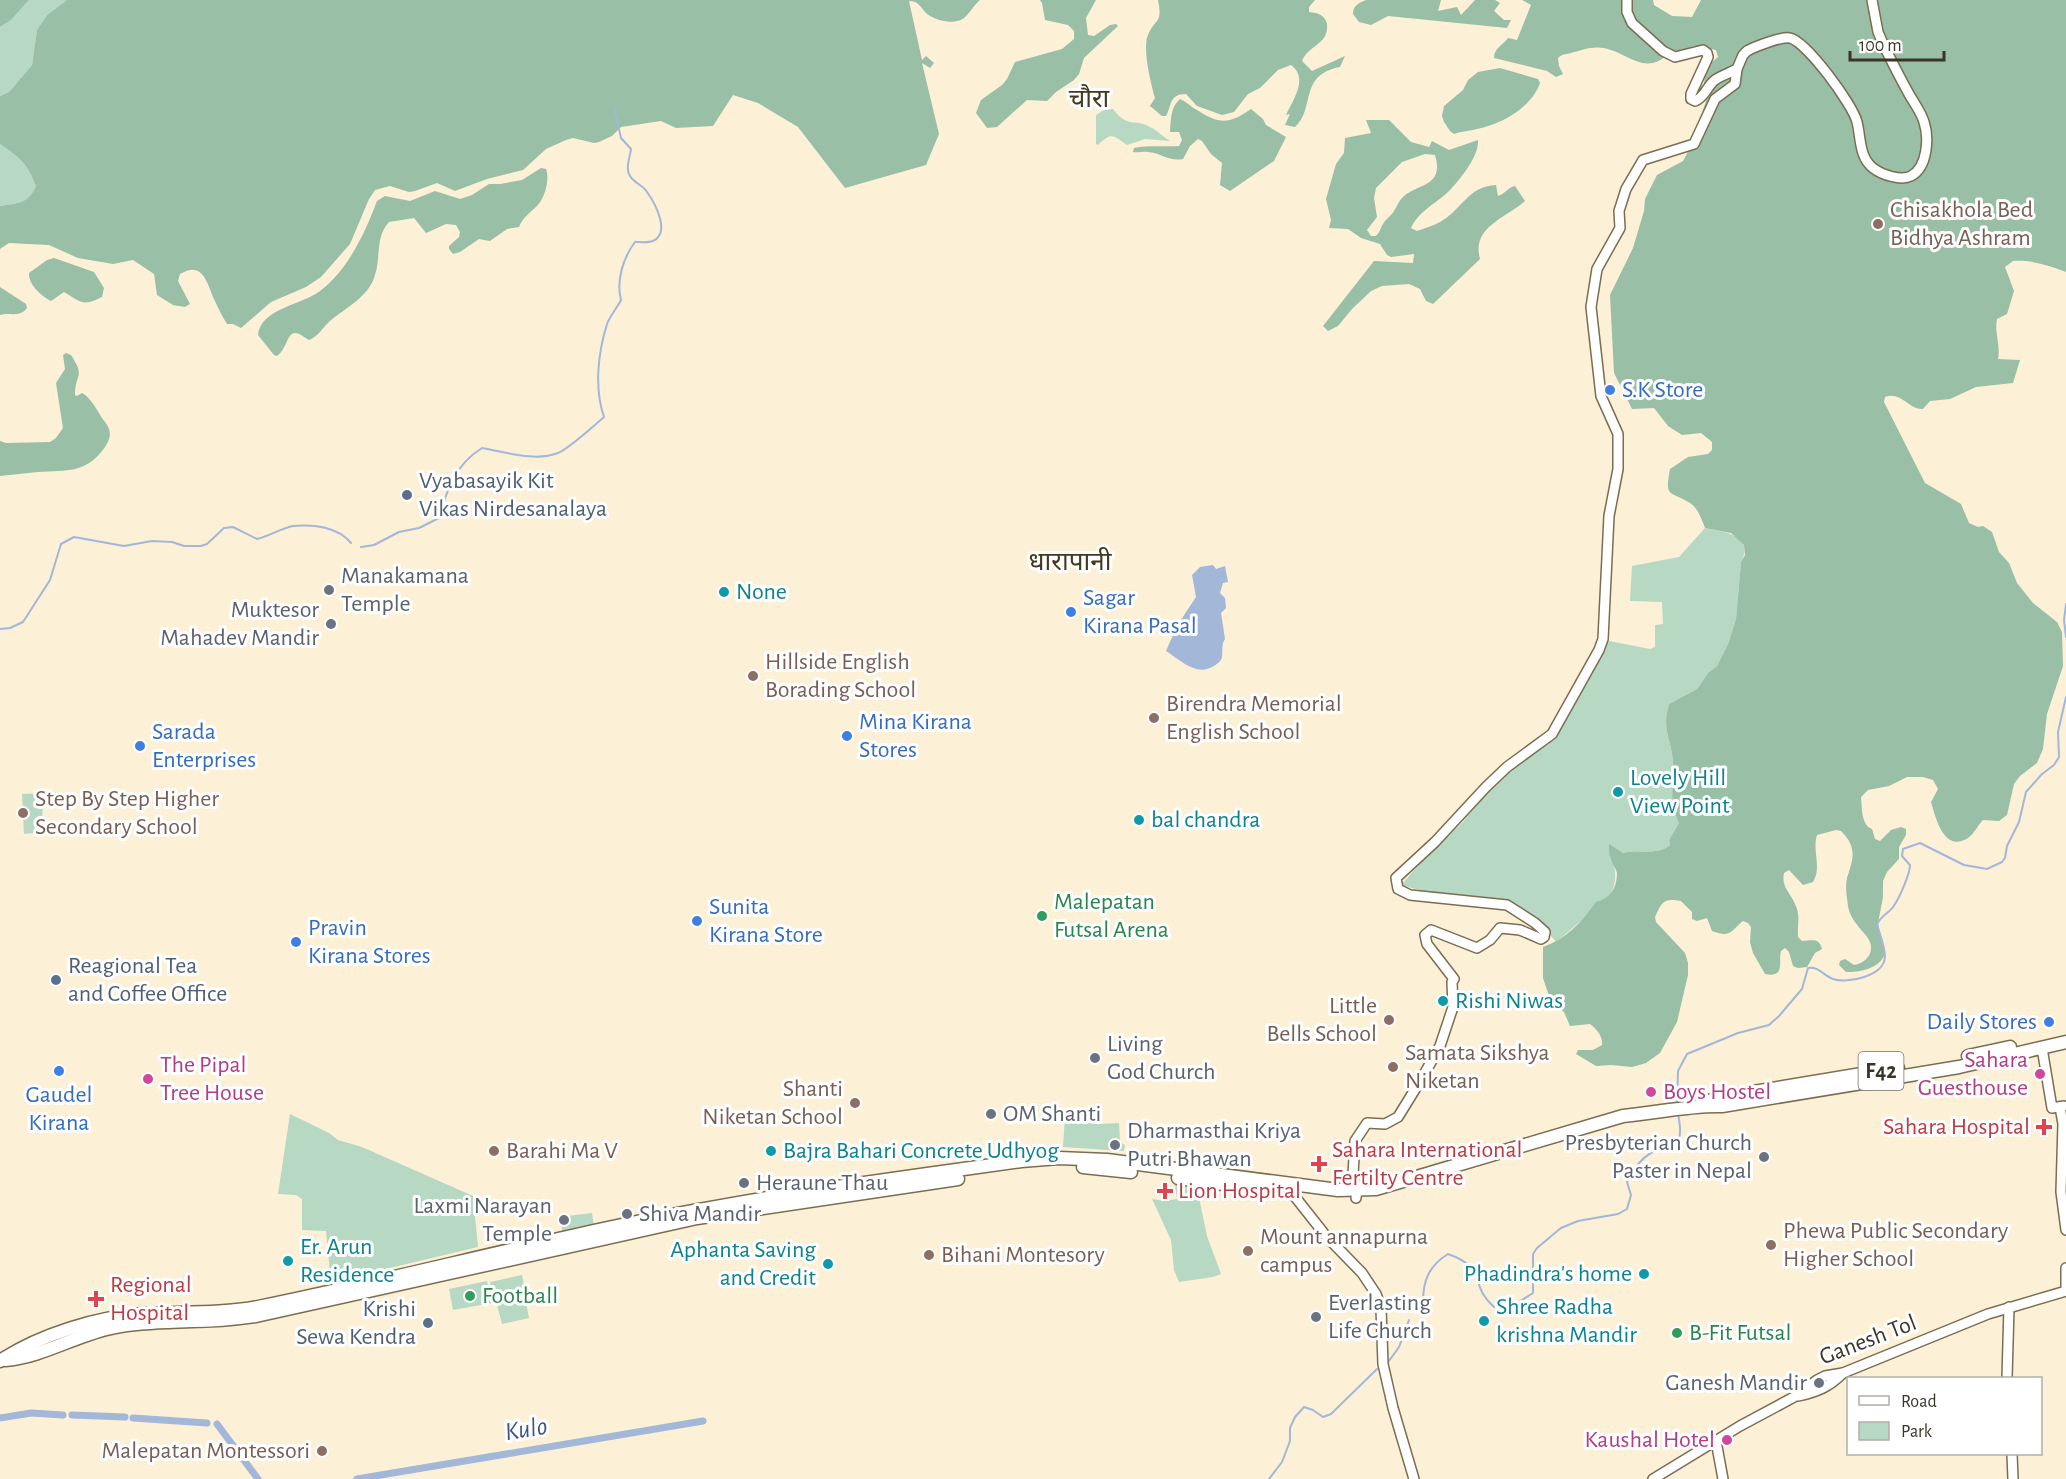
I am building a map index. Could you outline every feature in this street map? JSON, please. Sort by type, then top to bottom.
[{"type":"highway","name":"F42","points":[[1702,1106],[1723,1097],[1961,1058],[2066,1033]]},
{"type":"highway","name":"F42","points":[[1,1361],[22,1359],[80,1336],[116,1326],[256,1316],[698,1218],[1023,1169],[1060,1166],[1098,1168],[1372,1197],[1404,1190],[1655,1113],[1702,1106],[1722,1107],[1959,1067],[2066,1042]]},
{"type":"street","points":[[1627,0],[1627,12],[1632,23],[1663,51],[1675,57],[1703,50],[1707,53],[1708,57],[1691,94],[1691,99],[1695,101],[1704,96],[1718,78],[1737,69]]},
{"type":"street","points":[[1357,1194],[1353,1179],[1355,1141],[1366,1123],[1385,1124],[1398,1117],[1440,1046],[1453,1007],[1452,982],[1454,979],[1427,944],[1425,935],[1431,930],[1477,948],[1490,940],[1500,928],[1520,930],[1541,939],[1544,937],[1545,932],[1536,923],[1507,905],[1410,895],[1398,889],[1396,878],[1435,842],[1507,767],[1552,734],[1603,639],[1610,516],[1618,470],[1618,434],[1601,396],[1591,307],[1597,269],[1620,228],[1619,211],[1626,189],[1643,160],[1694,144],[1715,99],[1735,84],[1737,69],[1743,55],[1754,47],[1786,38],[1798,42],[1835,84],[1852,108],[1857,121],[1863,155],[1867,162],[1878,171],[1903,178],[1909,177],[1920,168],[1924,158],[1925,124],[1878,32],[1872,0]]},
{"type":"street","points":[[2042,1048],[2052,1108],[2063,1106],[2061,1192],[2066,1230]]},
{"type":"street","points":[[1292,1189],[1326,1236],[1362,1273],[1376,1294],[1381,1308],[1383,1364],[1414,1479]]},
{"type":"street","points":[[2066,1268],[2066,1290]]},
{"type":"street","name":"Ganesh Tol","points":[[1716,1441],[1794,1397],[1822,1390],[1843,1373],[1933,1335],[2009,1307],[2066,1290]]},
{"type":"street","points":[[2007,1377],[2009,1307]]},
{"type":"street","points":[[1653,1479],[1716,1441],[1723,1479]]},
{"type":"street","points":[[2012,1455],[2013,1479]]},
{"type":"green space","points":[[0,0],[29,0],[11,20],[0,27]]},
{"type":"green space","points":[[29,0],[67,0],[47,15],[37,30],[32,65],[9,92],[0,96],[0,27],[11,20]]},
{"type":"green space","points":[[67,0],[980,0],[964,18],[951,22],[927,14],[917,3],[909,1],[922,60],[926,56],[934,63],[930,68],[922,63],[939,134],[926,165],[845,188],[798,127],[758,103],[733,95],[713,126],[676,128],[661,121],[621,127],[612,136],[599,142],[573,138],[566,140],[546,149],[523,170],[487,179],[455,191],[437,183],[409,192],[390,186],[375,190],[350,244],[321,277],[306,287],[271,302],[241,328],[227,324],[203,275],[194,270],[180,274],[178,281],[190,304],[185,307],[173,305],[157,295],[154,274],[133,260],[113,264],[78,258],[49,245],[9,243],[0,249],[0,206],[26,199],[36,186],[22,162],[0,144],[0,96],[9,92],[32,65],[37,30],[47,15]]},
{"type":"green space","points":[[1040,0],[1096,0],[1086,18],[1088,35],[1094,36],[1110,25],[1118,26],[1084,58],[1079,74],[1074,80],[1047,101],[1027,100],[997,127],[987,128],[976,113],[981,100],[1002,85],[1015,62],[1062,49],[1074,39],[1074,31],[1068,25],[1045,20]]},
{"type":"green space","points":[[1158,0],[1315,0],[1309,7],[1309,12],[1323,17],[1327,24],[1327,31],[1322,41],[1309,51],[1302,61],[1312,71],[1345,56],[1340,67],[1327,71],[1313,84],[1305,111],[1295,127],[1285,125],[1290,114],[1286,115],[1299,83],[1299,76],[1291,65],[1278,70],[1260,88],[1248,94],[1234,112],[1222,115],[1197,106],[1186,94],[1181,94],[1174,98],[1166,116],[1162,116],[1150,106],[1155,98],[1146,48],[1148,35],[1160,13]]},
{"type":"green space","points":[[1366,0],[1441,0],[1438,11],[1457,7],[1461,15],[1475,0],[1495,0],[1500,3],[1494,11],[1504,20],[1511,20],[1507,28],[1388,16],[1371,25],[1359,22],[1353,14],[1356,5]]},
{"type":"green space","points":[[1522,0],[1653,0],[1654,5],[1672,16],[1692,17],[1701,0],[2066,0],[2066,272],[2027,261],[2013,261],[2005,267],[2014,291],[2007,314],[1997,319],[1998,359],[2020,360],[2013,383],[1976,387],[1950,399],[1930,401],[1923,409],[1913,407],[1896,396],[1885,397],[1884,402],[1925,483],[1961,504],[1969,523],[1978,527],[1983,526],[1992,532],[1999,552],[2009,563],[2017,583],[2033,603],[2057,622],[2062,632],[2063,666],[2047,714],[2043,749],[2037,763],[2020,776],[2014,784],[2007,815],[1999,821],[1983,820],[1968,838],[1960,841],[1947,838],[1942,832],[1931,802],[1938,789],[1933,780],[1923,777],[1907,777],[1889,786],[1868,790],[1861,797],[1864,820],[1872,829],[1875,839],[1880,841],[1891,830],[1901,827],[1906,829],[1906,835],[1899,847],[1899,859],[1887,872],[1883,881],[1883,897],[1878,923],[1885,954],[1879,963],[1868,969],[1846,972],[1839,965],[1840,961],[1845,959],[1854,965],[1864,961],[1870,953],[1871,946],[1853,919],[1848,906],[1846,881],[1853,854],[1850,843],[1841,831],[1836,830],[1817,835],[1817,871],[1813,882],[1803,885],[1789,870],[1784,873],[1785,886],[1797,908],[1798,937],[1802,941],[1817,941],[1822,949],[1815,953],[1807,967],[1793,966],[1789,952],[1785,948],[1781,951],[1780,968],[1776,974],[1765,974],[1753,953],[1750,942],[1751,927],[1748,923],[1743,921],[1726,934],[1718,933],[1712,931],[1707,918],[1697,921],[1692,919],[1692,912],[1681,901],[1664,902],[1655,917],[1656,922],[1685,953],[1688,975],[1677,1022],[1660,1053],[1646,1063],[1632,1067],[1596,1066],[1576,1054],[1578,1050],[1593,1050],[1602,1045],[1602,1039],[1590,1024],[1570,1026],[1564,1012],[1551,1002],[1543,978],[1543,947],[1566,935],[1596,902],[1612,892],[1617,873],[1610,856],[1609,844],[1623,853],[1660,850],[1670,845],[1669,840],[1679,823],[1672,800],[1673,763],[1666,728],[1669,704],[1697,689],[1708,673],[1717,666],[1728,644],[1736,619],[1741,562],[1745,555],[1744,545],[1731,533],[1705,528],[1693,505],[1668,489],[1670,469],[1688,457],[1708,454],[1712,450],[1712,442],[1701,433],[1682,435],[1668,426],[1654,408],[1632,409],[1614,373],[1610,295],[1633,248],[1644,211],[1645,199],[1657,175],[1683,161],[1691,146],[1708,95],[1704,86],[1705,68],[1718,57],[1716,50],[1694,46],[1674,55],[1669,53],[1652,63],[1644,63],[1604,48],[1591,48],[1560,56],[1559,66],[1563,74],[1556,77],[1547,71],[1494,58],[1497,49],[1508,38],[1517,40],[1531,5]]},
{"type":"green space","points":[[1500,68],[1538,79],[1540,83],[1536,92],[1523,107],[1506,119],[1487,127],[1454,134],[1444,122],[1442,116],[1444,106],[1463,90],[1468,80],[1478,72]]},
{"type":"green space","points":[[1180,99],[1205,115],[1224,121],[1237,118],[1251,109],[1263,119],[1266,125],[1286,137],[1274,161],[1230,191],[1220,185],[1222,163],[1198,139],[1190,146],[1183,159],[1148,152],[1133,152],[1134,148],[1140,147],[1179,146],[1182,140],[1179,132],[1170,132],[1173,110]]},
{"type":"green space","points":[[1113,109],[1123,119],[1145,124],[1170,141],[1145,139],[1127,145],[1112,136],[1096,144],[1096,115],[1104,110]]},
{"type":"green space","points":[[1366,120],[1389,120],[1411,142],[1429,147],[1432,141],[1449,150],[1478,140],[1476,153],[1460,179],[1414,222],[1411,228],[1417,231],[1448,217],[1472,194],[1486,186],[1496,185],[1498,196],[1515,186],[1525,201],[1485,231],[1479,248],[1480,259],[1433,304],[1426,301],[1420,289],[1409,284],[1382,286],[1371,291],[1338,326],[1328,331],[1323,326],[1374,261],[1413,263],[1414,254],[1391,257],[1380,244],[1361,238],[1348,229],[1329,228],[1331,220],[1326,199],[1336,164],[1344,153],[1345,138],[1371,133]],"holes":[[[1425,154],[1435,155],[1437,166],[1433,179],[1402,198],[1377,235],[1371,236],[1367,230],[1377,217],[1374,198],[1376,188],[1402,162]]]},
{"type":"green space","points":[[0,144],[22,162],[36,186],[26,199],[0,206]]},
{"type":"green space","points":[[541,168],[546,169],[547,173],[544,193],[540,203],[519,227],[507,229],[490,241],[479,239],[453,254],[449,246],[459,237],[460,232],[456,225],[446,224],[426,233],[414,218],[389,222],[382,234],[377,268],[368,290],[330,321],[315,337],[309,340],[299,334],[292,334],[277,356],[258,335],[266,319],[283,308],[320,291],[339,273],[361,238],[377,201],[385,196],[410,201],[435,191],[460,199],[472,195],[489,184],[522,180]]},
{"type":"green space","points":[[54,258],[94,272],[104,288],[102,297],[90,302],[82,302],[64,292],[51,301],[43,296],[33,285],[29,273],[47,260]]},
{"type":"green space","points":[[0,287],[26,304],[27,308],[18,314],[0,315]]},
{"type":"green space","points":[[66,353],[71,355],[79,372],[75,395],[82,393],[95,406],[109,428],[107,444],[91,462],[75,469],[0,476],[0,441],[6,443],[50,442],[63,428],[56,383],[65,369],[63,355]]},
{"type":"green space","points":[[1705,528],[1735,536],[1741,540],[1744,553],[1741,562],[1736,619],[1728,644],[1717,666],[1708,673],[1697,689],[1669,704],[1666,728],[1673,763],[1672,800],[1679,823],[1669,840],[1670,845],[1660,850],[1623,853],[1609,845],[1615,878],[1609,897],[1556,942],[1539,921],[1478,898],[1430,893],[1401,885],[1424,859],[1463,822],[1486,791],[1523,758],[1539,750],[1554,736],[1609,641],[1650,649],[1655,647],[1655,625],[1663,624],[1662,602],[1630,601],[1632,566],[1679,557]]},
{"type":"green space","points":[[44,793],[41,832],[24,834],[22,794]]},
{"type":"green space","points":[[290,1114],[329,1133],[338,1140],[362,1147],[473,1196],[478,1247],[331,1282],[326,1231],[302,1230],[302,1199],[296,1195],[278,1194]]},
{"type":"green space","points":[[1065,1118],[1099,1124],[1119,1123],[1120,1142],[1125,1145],[1124,1151],[1063,1147]]},
{"type":"green space","points":[[1175,1185],[1197,1188],[1207,1236],[1221,1274],[1179,1282],[1174,1270],[1171,1240],[1152,1199],[1165,1201],[1177,1199]]},
{"type":"green space","points":[[592,1213],[594,1227],[563,1233],[559,1217]]},
{"type":"green space","points":[[522,1275],[526,1295],[495,1302],[490,1282]]},
{"type":"green space","name":"Football","points":[[487,1281],[492,1303],[453,1310],[449,1289]]},
{"type":"green space","points":[[525,1298],[529,1318],[502,1324],[497,1305]]},
{"type":"water","points":[[1213,565],[1216,569],[1225,566],[1228,582],[1223,583],[1220,593],[1225,598],[1226,608],[1221,613],[1225,639],[1220,662],[1200,670],[1188,666],[1166,651],[1177,626],[1196,597],[1192,575],[1200,567]]},
{"type":"waterway","points":[[361,547],[374,545],[399,532],[419,528],[439,518],[453,478],[465,462],[482,448],[520,455],[549,456],[568,447],[604,417],[599,394],[599,359],[607,324],[621,300],[619,285],[622,270],[635,242],[653,241],[661,232],[660,218],[650,197],[629,173],[631,149],[621,138],[614,107]]},
{"type":"waterway","points":[[0,629],[10,628],[23,622],[50,580],[61,544],[74,537],[124,546],[152,541],[201,546],[207,544],[224,528],[233,527],[257,539],[289,527],[309,526],[332,530],[351,543]]},
{"type":"waterway","points":[[2066,604],[2064,620],[2066,637]]},
{"type":"waterway","points":[[1677,1105],[1678,1071],[1687,1054],[1738,1033],[1769,1025],[1802,989],[1808,968],[1815,968],[1830,978],[1840,980],[1864,977],[1879,969],[1885,957],[1877,925],[1895,903],[1910,869],[1910,865],[1902,856],[1903,849],[1920,843],[1964,865],[1987,869],[2002,862],[2019,822],[2026,792],[2042,774],[2054,765],[2059,757],[2058,732],[2066,697]]},
{"type":"waterway","points":[[1503,1309],[1505,1311],[1533,1293],[1533,1254],[1561,1228],[1578,1221],[1618,1214],[1627,1209],[1631,1195],[1627,1182],[1643,1159],[1676,1142],[1680,1133],[1678,1114]]},
{"type":"waterway","points":[[1423,1302],[1428,1274],[1436,1263],[1448,1254],[1468,1265],[1481,1291],[1494,1307]]},
{"type":"waterway","points":[[1389,1361],[1399,1347],[1409,1320]]},
{"type":"waterway","points":[[1269,1479],[1282,1462],[1290,1441],[1290,1428],[1295,1417],[1304,1407],[1323,1417],[1331,1414],[1377,1369]]},
{"type":"waterway","name":"Kulo","points":[[0,1418],[31,1413],[63,1415]]},
{"type":"waterway","name":"Kulo","points":[[72,1415],[125,1417]]},
{"type":"waterway","name":"Kulo","points":[[133,1418],[207,1423]]},
{"type":"waterway","name":"Kulo","points":[[357,1479],[703,1421]]},
{"type":"waterway","name":"Kulo","points":[[217,1424],[258,1479]]},
{"type":"place","name":"Chisakhola Bed Bidhya Ashram","points":[[1878,224]]},
{"type":"place","name":"S.K Store","points":[[1610,390]]},
{"type":"place","name":"Vyabasayik Kit Vikas Nirdesanalaya","points":[[407,495]]},
{"type":"place","name":"Manakamana Temple","points":[[329,590]]},
{"type":"place","name":"None","points":[[724,592]]},
{"type":"place","name":"Sagar Kirana Pasal","points":[[1071,612]]},
{"type":"place","name":"Muktesor Mahadev Mandir","points":[[331,624]]},
{"type":"place","name":"Hillside English Borading School","points":[[753,676]]},
{"type":"place","name":"Birendra Memorial English School","points":[[1154,718]]},
{"type":"place","name":"Mina Kirana Stores","points":[[847,736]]},
{"type":"place","name":"Sarada Enterprises","points":[[140,746]]},
{"type":"place","name":"Lovely Hill View Point","points":[[1618,792]]},
{"type":"place","name":"Step By Step Higher Secondary School","points":[[23,813]]},
{"type":"place","name":"bal chandra","points":[[1139,820]]},
{"type":"place","name":"Malepatan Futsal Arena","points":[[1042,916]]},
{"type":"place","name":"Sunita Kirana Store","points":[[697,921]]},
{"type":"place","name":"Pravin Kirana Stores","points":[[296,942]]},
{"type":"place","name":"Reagional Tea and Coffee Office","points":[[56,980]]},
{"type":"place","name":"Rishi Niwas","points":[[1443,1001]]},
{"type":"place","name":"Little Bells School","points":[[1389,1020]]},
{"type":"place","name":"Daily Stores","points":[[2049,1022]]},
{"type":"place","name":"Living God Church","points":[[1095,1058]]},
{"type":"place","name":"Samata Sikshya Niketan","points":[[1393,1067]]},
{"type":"place","name":"Gaudel Kirana","points":[[59,1071]]},
{"type":"place","name":"Sahara Guesthouse","points":[[2040,1074]]},
{"type":"place","name":"The Pipal Tree House","points":[[148,1079]]},
{"type":"place","name":"Boys Hostel","points":[[1651,1092]]},
{"type":"place","name":"Shanti Niketan School","points":[[855,1103]]},
{"type":"place","name":"OM Shanti","points":[[991,1114]]},
{"type":"place","name":"Sahara Hospital","points":[[2044,1127]]},
{"type":"place","name":"Dharmasthai Kriya Putri Bhawan","points":[[1115,1145]]},
{"type":"place","name":"Barahi Ma V","points":[[494,1151]]},
{"type":"place","name":"Bajra Bahari Concrete Udhyog","points":[[771,1151]]},
{"type":"place","name":"Presbyterian Church Paster in Nepal","points":[[1764,1157]]},
{"type":"place","name":"Sahara International Fertilty Centre","points":[[1319,1164]]},
{"type":"place","name":"Heraune Thau","points":[[744,1183]]},
{"type":"place","name":"Lion Hospital","points":[[1165,1191]]},
{"type":"place","name":"Shiva Mandir","points":[[627,1214]]},
{"type":"place","name":"Laxmi Narayan Temple","points":[[564,1220]]},
{"type":"place","name":"Phewa Public Secondary Higher School","points":[[1771,1245]]},
{"type":"place","name":"Mount annapurna campus","points":[[1248,1251]]},
{"type":"place","name":"Bihani Montesory","points":[[929,1255]]},
{"type":"place","name":"Er. Arun Residence","points":[[288,1261]]},
{"type":"place","name":"Aphanta Saving and Credit","points":[[828,1264]]},
{"type":"place","name":"Phadindra's home","points":[[1644,1274]]},
{"type":"place","name":"Football","points":[[470,1296]]},
{"type":"place","name":"Regional Hospital","points":[[96,1299]]},
{"type":"place","name":"Everlasting Life Church","points":[[1316,1317]]},
{"type":"place","name":"Shree Radha krishna Mandir","points":[[1484,1321]]},
{"type":"place","name":"Krishi Sewa Kendra","points":[[428,1323]]},
{"type":"place","name":"B-Fit Futsal","points":[[1677,1333]]},
{"type":"place","name":"Ganesh Mandir","points":[[1819,1383]]},
{"type":"place","name":"Kaushal Hotel","points":[[1727,1440]]},
{"type":"place","name":"Malepatan Montessori","points":[[322,1451]]},
{"type":"district","name":"चौरा","points":[[1089,99]]},
{"type":"district","name":"धारापानी","points":[[1070,562]]}]
